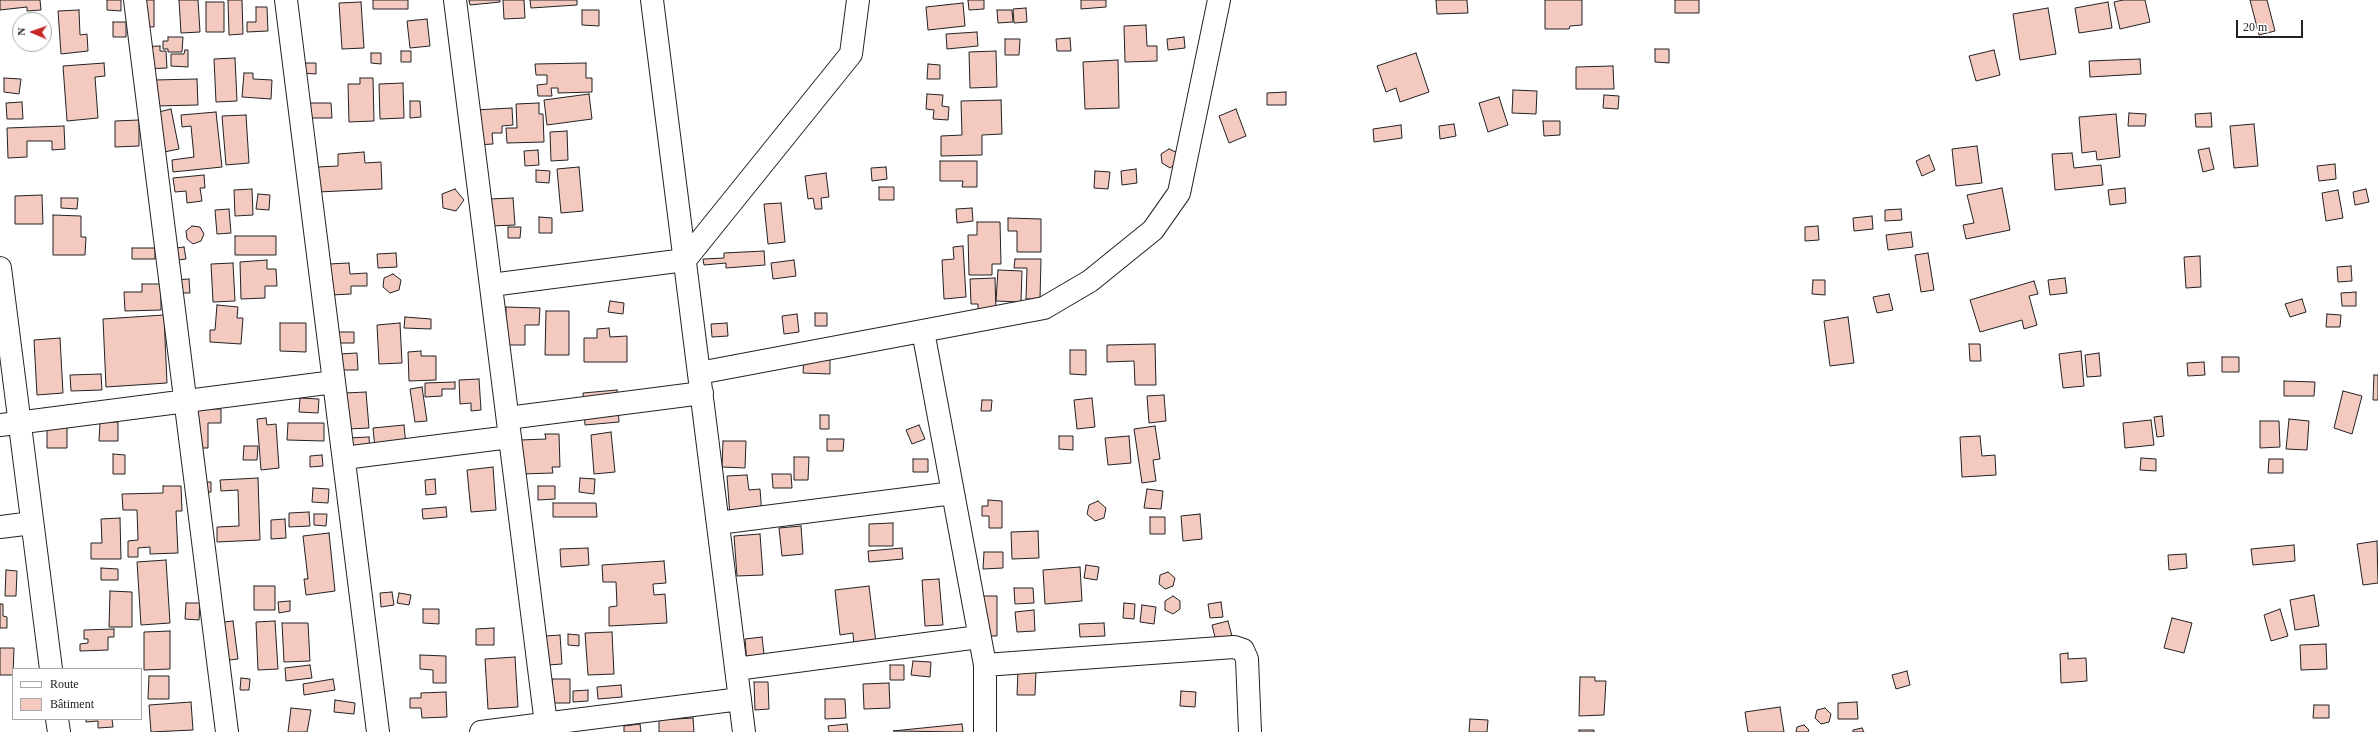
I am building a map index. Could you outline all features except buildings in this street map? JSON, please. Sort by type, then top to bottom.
[{"type":"street","points":[[135,0],[227,732]]},
{"type":"street","points":[[286,0],[378,732]]},
{"type":"street","points":[[455,0],[547,728]]},
{"type":"street","points":[[652,0],[744,732]]},
{"type":"street","points":[[491,286],[685,260],[851,54],[858,0]]},
{"type":"street","points":[[344,458],[509,427],[923,331],[1044,308],[1090,281],[1153,230],[1179,193],[1219,0]]},
{"type":"street","points":[[0,268],[10,424],[32,523],[51,668]]},
{"type":"street","points":[[923,331],[984,665],[985,732]]},
{"type":"street","points":[[10,424],[334,382]]},
{"type":"street","points":[[718,523],[953,493]]},
{"type":"street","points":[[0,527],[32,523]]},
{"type":"street","points":[[736,669],[979,637]]},
{"type":"street","points":[[984,665],[1234,647],[1243,650],[1247,659],[1250,732]]},
{"type":"street","points":[[481,732],[547,728],[740,699]]},
{"type":"street","points":[[57,720],[58,732]]}]
